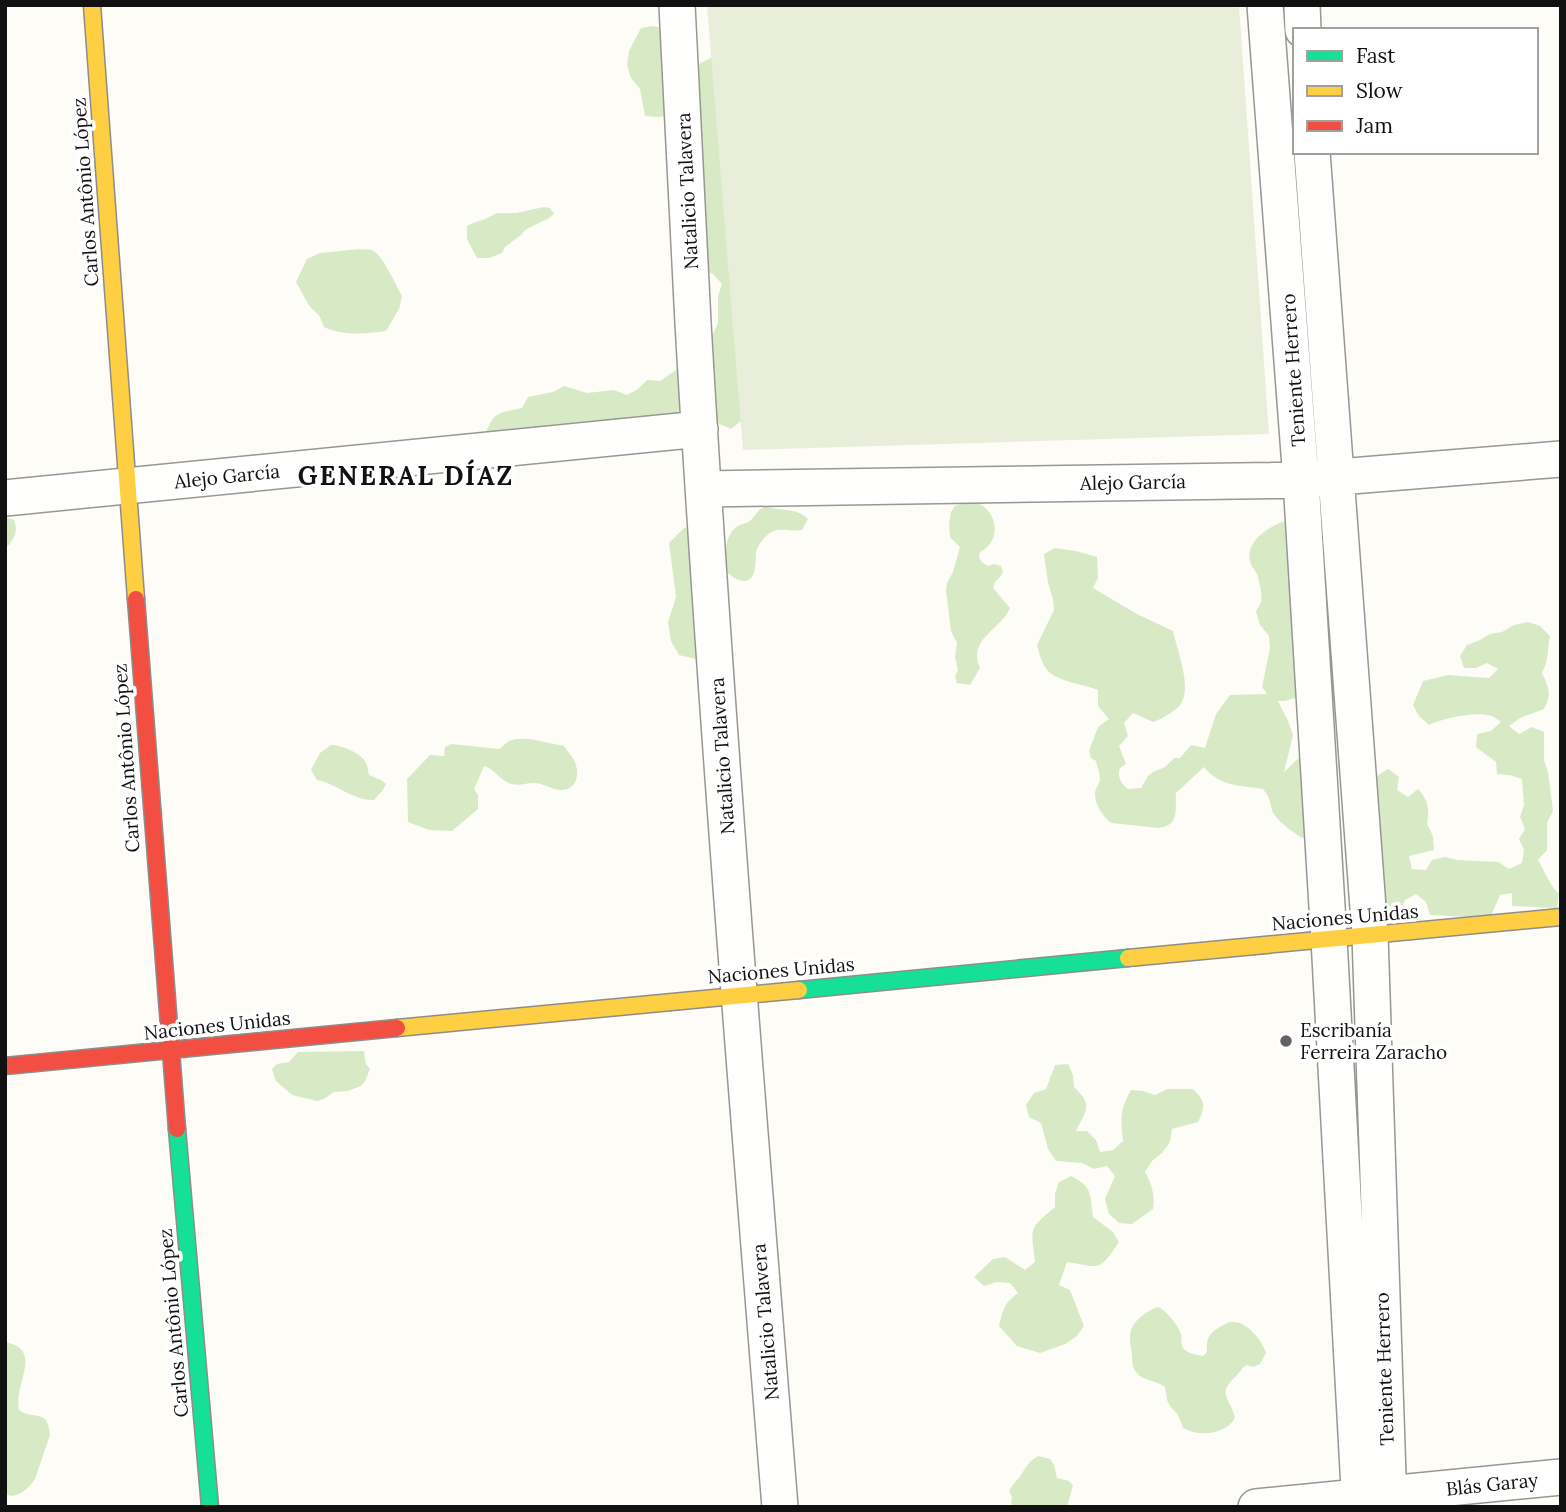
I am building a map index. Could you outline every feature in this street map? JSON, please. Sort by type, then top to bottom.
[{"type":"street","name":"Carlos Antônio López","points":[[92,5],[170,1051],[210,1507]]},
{"type":"street","name":"Natalicio Talavera","points":[[677,5],[704,489],[739,995],[780,1507]]},
{"type":"street","name":"Teniente Herrero","points":[[1265,5],[1282,59],[1301,480],[1346,1234],[1374,1501]]},
{"type":"street","points":[[1302,5],[1303,28]]},
{"type":"street","name":"Teniente Herrero","points":[[1312,154],[1370,936],[1380,1231],[1374,1501]]},
{"type":"street","name":"Alejo García","points":[[5,498],[700,429]]},
{"type":"street","name":"Alejo García","points":[[704,489],[1301,480],[1561,459]]},
{"type":"street","points":[[1313,680],[1351,675]]},
{"type":"street","name":"Naciones Unidas","points":[[5,1066],[1561,917]]},
{"type":"street","points":[[1346,1234],[1380,1231]]},
{"type":"street","name":"Blás Garay","points":[[1256,1507],[1374,1501],[1561,1478]]},
{"type":"green space","points":[[707,5],[1239,5],[1269,434],[743,450]]},
{"type":"green space","points":[[653,26],[677,31],[692,68],[714,56],[751,413],[731,429],[717,423],[709,413],[691,422],[485,436],[494,417],[502,412],[522,408],[528,397],[553,392],[564,386],[587,393],[614,390],[627,395],[647,380],[660,381],[682,366],[702,342],[713,334],[718,323],[718,296],[722,284],[713,274],[701,267],[671,115],[645,116],[640,89],[631,78],[627,65],[629,51],[641,28]]},
{"type":"green space","points":[[550,208],[554,214],[525,230],[505,247],[502,253],[489,258],[477,258],[467,239],[467,226],[497,213],[516,213]]},
{"type":"green space","points":[[371,250],[380,257],[402,296],[399,309],[386,331],[346,333],[331,330],[324,327],[296,282],[307,259],[320,253]]},
{"type":"green space","points":[[968,501],[977,503],[991,514],[995,530],[993,539],[980,552],[979,558],[988,566],[1001,566],[1003,572],[993,588],[1010,608],[981,643],[977,657],[980,668],[970,685],[957,683],[955,676],[958,670],[955,657],[957,643],[951,631],[946,590],[960,547],[950,537],[951,512],[955,506]]},
{"type":"green space","points":[[766,506],[794,511],[808,519],[802,530],[777,530],[768,534],[757,549],[750,579],[737,579],[725,571],[729,537],[735,528],[750,521]]},
{"type":"green space","points":[[5,517],[14,520],[16,530],[9,545],[5,546]]},
{"type":"green space","points":[[1291,519],[1298,697],[1278,701],[1293,735],[1284,772],[1302,755],[1333,774],[1338,787],[1336,799],[1317,832],[1302,838],[1277,818],[1263,789],[1223,782],[1204,767],[1176,793],[1176,811],[1170,824],[1158,828],[1111,823],[1096,802],[1095,792],[1100,776],[1096,761],[1091,758],[1089,751],[1098,727],[1109,719],[1098,706],[1098,690],[1054,676],[1042,662],[1037,645],[1054,610],[1044,554],[1055,548],[1097,557],[1098,578],[1093,588],[1173,631],[1184,678],[1185,688],[1181,704],[1153,722],[1133,713],[1124,723],[1128,736],[1119,746],[1126,764],[1120,768],[1119,777],[1128,789],[1141,788],[1148,776],[1165,767],[1174,758],[1180,758],[1191,745],[1205,748],[1216,714],[1230,695],[1267,694],[1262,687],[1270,648],[1269,636],[1260,625],[1256,612],[1261,602],[1261,592],[1249,556],[1260,535]]},
{"type":"green space","points":[[698,523],[711,645],[695,659],[679,655],[671,641],[668,622],[676,597],[669,543],[684,528]]},
{"type":"green space","points":[[1528,622],[1540,626],[1550,636],[1542,673],[1549,695],[1544,709],[1520,718],[1509,726],[1519,734],[1532,727],[1544,732],[1544,760],[1553,811],[1547,823],[1547,850],[1538,860],[1559,894],[1557,908],[1512,906],[1512,893],[1500,895],[1490,918],[1430,915],[1426,902],[1416,894],[1405,900],[1399,913],[1387,916],[1365,903],[1369,844],[1381,823],[1364,805],[1367,782],[1388,769],[1399,777],[1397,790],[1408,797],[1418,789],[1427,805],[1427,824],[1433,836],[1434,850],[1409,856],[1412,869],[1426,870],[1432,860],[1445,857],[1498,862],[1509,869],[1522,863],[1524,850],[1519,839],[1525,829],[1520,817],[1524,805],[1522,779],[1497,774],[1496,762],[1476,747],[1477,734],[1491,731],[1501,722],[1492,716],[1477,714],[1429,725],[1419,716],[1413,705],[1423,681],[1448,675],[1489,678],[1498,669],[1487,663],[1476,668],[1464,668],[1460,656],[1467,645],[1490,634]]},
{"type":"green space","points":[[516,739],[564,746],[576,765],[577,775],[571,787],[562,790],[537,783],[515,785],[484,766],[474,789],[478,795],[478,809],[452,831],[429,830],[408,822],[407,779],[430,755],[444,756],[445,747],[451,744],[499,749]]},
{"type":"green space","points":[[331,745],[356,753],[364,759],[369,775],[386,784],[374,800],[359,798],[317,780],[311,770],[320,753]]},
{"type":"green space","points":[[364,1051],[366,1064],[370,1069],[361,1086],[334,1092],[317,1101],[292,1095],[276,1081],[272,1069],[277,1064],[289,1062],[298,1052]]},
{"type":"green space","points":[[1068,1064],[1074,1087],[1086,1104],[1085,1113],[1076,1131],[1087,1131],[1096,1140],[1100,1152],[1113,1150],[1123,1141],[1122,1115],[1131,1090],[1155,1095],[1167,1089],[1193,1089],[1202,1100],[1203,1108],[1198,1122],[1172,1129],[1170,1142],[1145,1172],[1154,1199],[1153,1209],[1132,1224],[1119,1223],[1109,1214],[1105,1199],[1115,1176],[1107,1166],[1094,1169],[1082,1163],[1056,1161],[1048,1149],[1041,1123],[1029,1117],[1026,1105],[1034,1093],[1046,1089],[1055,1065]]},
{"type":"green space","points":[[1071,1176],[1087,1188],[1093,1217],[1113,1232],[1119,1242],[1107,1259],[1098,1266],[1067,1262],[1059,1285],[1070,1290],[1084,1326],[1076,1337],[1065,1344],[1040,1353],[1017,1346],[999,1326],[1005,1307],[1018,1293],[1010,1283],[997,1282],[984,1286],[974,1277],[993,1259],[1005,1257],[1025,1270],[1035,1262],[1033,1230],[1055,1207],[1059,1182]]},
{"type":"green space","points":[[1158,1307],[1175,1323],[1181,1334],[1182,1346],[1191,1353],[1203,1356],[1207,1352],[1210,1335],[1232,1322],[1249,1329],[1261,1343],[1266,1353],[1260,1364],[1245,1366],[1226,1388],[1226,1397],[1235,1418],[1225,1428],[1211,1433],[1196,1433],[1183,1428],[1178,1415],[1167,1400],[1165,1387],[1142,1377],[1135,1370],[1130,1333],[1143,1315]]},
{"type":"green space","points":[[5,1342],[17,1346],[23,1352],[25,1360],[18,1400],[19,1410],[43,1418],[49,1426],[50,1435],[35,1479],[26,1490],[14,1496],[5,1494]]},
{"type":"green space","points":[[1038,1456],[1050,1459],[1057,1478],[1073,1485],[1067,1507],[1011,1507],[1010,1489],[1028,1464]]},
{"type":"traffic: fast","points":[[799,990],[1128,958]]},
{"type":"traffic: fast","points":[[177,1129],[210,1507]]},
{"type":"traffic: slow","points":[[92,5],[136,599]]},
{"type":"traffic: slow","points":[[1128,958],[1561,917]]},
{"type":"traffic: slow","points":[[397,1028],[799,990]]},
{"type":"traffic: jam","points":[[136,599],[177,1129]]},
{"type":"traffic: jam","points":[[5,1066],[397,1028]]},
{"type":"place","name":"Escribanía Ferreira Zaracho","points":[[1286,1041]]},
{"type":"district","name":"GENERAL DÍAZ","points":[[406,476]]}]
